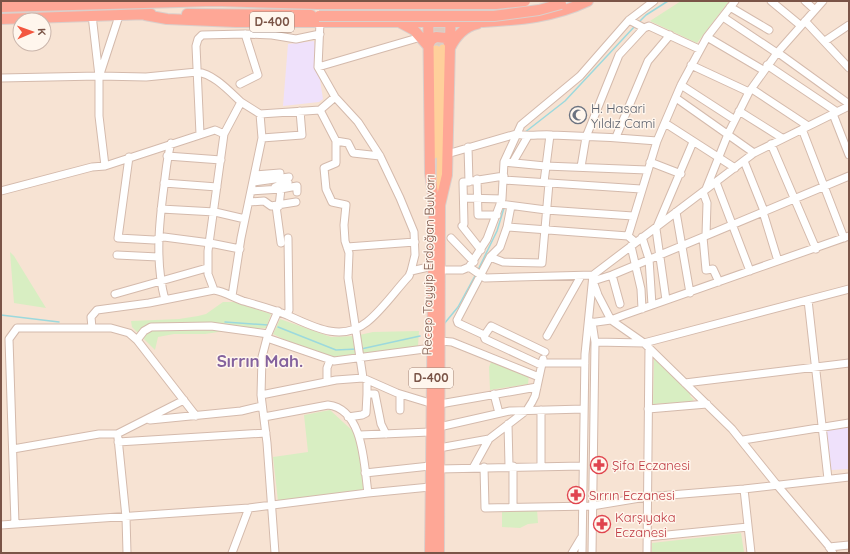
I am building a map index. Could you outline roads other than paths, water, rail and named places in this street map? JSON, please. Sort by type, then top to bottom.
[{"type":"highway","points":[[1,7],[27,4],[86,2],[252,1],[318,4],[496,4],[525,1]]},
{"type":"highway","points":[[428,1],[428,21],[441,48]]},
{"type":"highway","name":"D-400","points":[[437,203],[430,173],[441,48],[451,21],[451,1]]},
{"type":"highway","points":[[1,18],[210,13],[399,22],[484,22],[522,20],[546,16],[588,1]]},
{"type":"highway","points":[[319,19],[494,16],[539,10],[565,2]]},
{"type":"highway","points":[[399,22],[441,48]]},
{"type":"highway","points":[[441,48],[470,26],[484,22]]},
{"type":"highway","name":"D-400","points":[[437,203],[447,175],[441,48]]},
{"type":"highway","name":"Recep Tayyip Erdoğan Bulvarı","points":[[437,203],[435,404],[430,432],[435,468],[439,553]]},
{"type":"highway","name":"Recep Tayyip Erdoğan Bulvarı","points":[[430,553],[430,487],[439,448],[440,427],[435,404]]},
{"type":"main road","name":"Recep Tayyip Erdoğan Bulvarı","points":[[437,203],[441,48]]},
{"type":"street","points":[[513,162],[522,135],[521,125],[580,76],[630,20],[654,1]]},
{"type":"street","points":[[642,309],[641,289],[633,244],[628,236],[641,189],[657,142],[681,85],[699,49],[736,1]]},
{"type":"street","points":[[771,1],[803,23],[825,41],[849,68]]},
{"type":"street","points":[[805,1],[815,10]]},
{"type":"street","points":[[719,282],[713,269],[706,270],[704,236],[707,203],[704,191],[728,134],[750,90],[777,53],[822,1]]},
{"type":"street","points":[[730,7],[769,30]]},
{"type":"street","points":[[92,16],[99,76],[99,116],[104,166]]},
{"type":"street","points":[[99,76],[120,16]]},
{"type":"street","points":[[582,553],[585,363],[591,323],[593,278],[642,237],[656,229],[754,153],[849,105],[777,53],[723,17]]},
{"type":"street","points":[[92,328],[91,317],[97,310],[165,300],[214,290],[224,291],[232,296],[278,311],[310,327],[323,330],[344,331],[356,328],[368,322],[408,276],[411,271],[415,255],[413,225],[380,156],[358,122],[335,97],[318,67],[320,34],[319,19]]},
{"type":"street","points":[[630,20],[644,28]]},
{"type":"street","points":[[825,41],[849,25]]},
{"type":"street","points":[[581,167],[586,137],[619,55],[644,28],[649,26],[699,49]]},
{"type":"street","points":[[200,134],[196,46],[198,39],[202,36],[245,34],[272,35],[296,39],[320,34]]},
{"type":"street","points":[[240,84],[258,75],[245,34]]},
{"type":"street","points":[[616,137],[648,61],[670,35]]},
{"type":"street","points":[[318,67],[421,37]]},
{"type":"street","points":[[707,37],[765,68],[835,113],[849,155]]},
{"type":"street","points":[[591,323],[611,320],[816,249],[846,237],[825,186],[805,128],[750,90],[691,65]]},
{"type":"street","points":[[1,78],[99,76],[146,77],[203,72],[223,86],[241,102],[260,114],[320,110],[335,97]]},
{"type":"street","points":[[681,85],[735,120]]},
{"type":"street","points":[[676,98],[754,153]]},
{"type":"street","points":[[214,290],[209,280],[207,268],[224,134],[241,102]]},
{"type":"street","points":[[320,110],[336,141],[336,163],[324,168],[326,189],[332,202],[346,204],[344,225],[349,253],[348,278],[367,394],[366,413],[348,417]]},
{"type":"street","points":[[262,138],[302,135],[300,111]]},
{"type":"street","points":[[739,111],[782,138]]},
{"type":"street","points":[[232,296],[245,219],[262,138],[260,114]]},
{"type":"street","points":[[665,123],[735,168]]},
{"type":"street","points":[[1,191],[92,167],[104,166],[214,130],[224,134]]},
{"type":"street","points":[[522,135],[504,162],[504,178],[501,201],[497,216],[481,250],[457,320],[458,323],[484,335],[485,339],[543,360],[585,363]]},
{"type":"street","points":[[447,154],[468,147],[522,135],[616,137],[657,142]]},
{"type":"street","points":[[490,257],[503,262],[542,263],[546,210],[545,166],[550,135]]},
{"type":"street","points":[[336,141],[348,143],[353,153],[380,156]]},
{"type":"street","points":[[666,300],[656,229],[681,174],[693,142]]},
{"type":"street","points":[[165,300],[160,283],[158,257],[161,208],[167,156],[171,143]]},
{"type":"street","points":[[771,144],[816,249]]},
{"type":"street","points":[[468,147],[477,198],[478,215],[497,216]]},
{"type":"street","points":[[167,156],[221,160]]},
{"type":"street","points":[[129,157],[118,238],[150,240],[164,237],[210,242],[240,249]]},
{"type":"street","points":[[744,161],[764,212],[778,261]]},
{"type":"street","points":[[504,162],[545,166],[647,170]]},
{"type":"street","points":[[650,162],[681,174]]},
{"type":"street","points":[[254,179],[280,173]]},
{"type":"street","points":[[451,238],[474,269],[485,278],[581,276],[593,278],[612,275],[849,176]]},
{"type":"street","points":[[481,250],[462,226],[464,198],[463,182],[504,178],[546,183],[641,189]]},
{"type":"street","points":[[254,179],[288,180],[261,191]]},
{"type":"street","points":[[716,182],[750,271]]},
{"type":"street","points":[[164,183],[217,187]]},
{"type":"street","points":[[251,191],[281,189],[297,186],[297,192]]},
{"type":"street","points":[[281,189],[278,206],[281,243]]},
{"type":"street","points":[[464,198],[501,201],[510,206],[546,210],[633,216]]},
{"type":"street","points":[[249,202],[264,201],[271,206],[296,202]]},
{"type":"street","points":[[411,271],[436,268],[462,270],[474,269],[500,247],[507,227],[510,206]]},
{"type":"street","points":[[161,208],[215,212],[245,219]]},
{"type":"street","points":[[676,212],[683,245],[690,292]]},
{"type":"street","points":[[507,227],[628,236]]},
{"type":"street","points":[[642,237],[649,260],[652,305]]},
{"type":"street","points":[[287,315],[289,310],[288,238]]},
{"type":"street","points":[[347,247],[415,242]]},
{"type":"street","points":[[117,255],[158,257]]},
{"type":"street","points":[[116,294],[160,283],[207,268]]},
{"type":"street","points":[[612,275],[620,304]]},
{"type":"street","points":[[547,336],[581,276]]},
{"type":"street","points":[[593,278],[598,295],[611,320],[647,346],[743,440],[777,485],[831,550],[849,545]]},
{"type":"street","points":[[595,342],[647,346],[849,289]]},
{"type":"street","points":[[808,300],[828,479]]},
{"type":"street","points":[[275,553],[266,433],[261,395],[262,357],[268,336],[278,311]]},
{"type":"street","points":[[591,323],[595,342],[592,553]]},
{"type":"street","points":[[137,340],[144,331],[151,327],[211,326],[268,336],[334,361],[362,358],[452,342],[539,377]]},
{"type":"street","points":[[484,335],[491,326],[543,360]]},
{"type":"street","points":[[15,524],[9,339],[12,332],[17,328],[119,329],[129,333],[137,340],[196,416]]},
{"type":"street","points":[[647,346],[647,553]]},
{"type":"street","points":[[327,382],[327,368],[330,360]]},
{"type":"street","points":[[473,468],[489,439],[527,410],[535,396],[543,360]]},
{"type":"street","points":[[685,383],[849,363]]},
{"type":"street","points":[[261,395],[327,382],[365,379],[400,394],[435,404],[537,387]]},
{"type":"street","points":[[367,394],[375,394],[381,424],[386,434]]},
{"type":"street","points":[[400,394],[400,410]]},
{"type":"street","points":[[494,394],[499,413]]},
{"type":"street","points":[[13,449],[99,434],[117,434],[184,400]]},
{"type":"street","points":[[648,409],[707,404]]},
{"type":"street","points":[[145,421],[241,411],[262,406]]},
{"type":"street","points":[[264,417],[328,406],[336,406],[348,417],[360,435],[368,493]]},
{"type":"street","points":[[440,427],[499,413],[527,410],[584,409]]},
{"type":"street","points":[[541,410],[541,466]]},
{"type":"street","points":[[743,440],[849,423]]},
{"type":"street","points":[[508,424],[513,507]]},
{"type":"street","points":[[360,435],[430,432]]},
{"type":"street","points":[[118,442],[266,433]]},
{"type":"street","points":[[117,434],[126,517],[127,553]]},
{"type":"street","points":[[439,448],[489,439]]},
{"type":"street","points":[[365,473],[435,468],[583,466]]},
{"type":"street","points":[[484,467],[484,508],[592,506],[646,497],[744,490],[849,477]]},
{"type":"street","points":[[1,525],[249,508],[430,487]]},
{"type":"street","points":[[744,490],[751,553]]},
{"type":"street","points":[[232,553],[249,508]]},
{"type":"street","points":[[646,537],[748,527]]},
{"type":"street","points":[[572,553],[582,536]]},
{"type":"waterway","points":[[639,22],[646,15],[668,1]]},
{"type":"waterway","points":[[524,133],[565,101],[635,26]]},
{"type":"waterway","points":[[478,270],[497,231],[504,208]]},
{"type":"waterway","points":[[444,324],[458,307],[476,274]]},
{"type":"waterway","points":[[1,315],[59,322]]},
{"type":"waterway","points":[[225,322],[268,325]]},
{"type":"waterway","points":[[278,327],[336,350],[357,349]]},
{"type":"waterway","points":[[361,349],[420,336]]},
{"type":"tunnel","points":[[436,1],[436,50]]},
{"type":"tunnel","points":[[443,1],[443,49]]},
{"type":"place","name":"H. Hasari Yıldız Cami","points":[[578,115]]},
{"type":"place","name":"Şifa Eczanesi","points":[[599,465]]},
{"type":"place","name":"Sırrın Eczanesi","points":[[576,495]]},
{"type":"place","name":"Karşıyaka Eczanesi","points":[[602,524]]},
{"type":"district","name":"Sırrın Mah.","points":[[260,361]]}]
